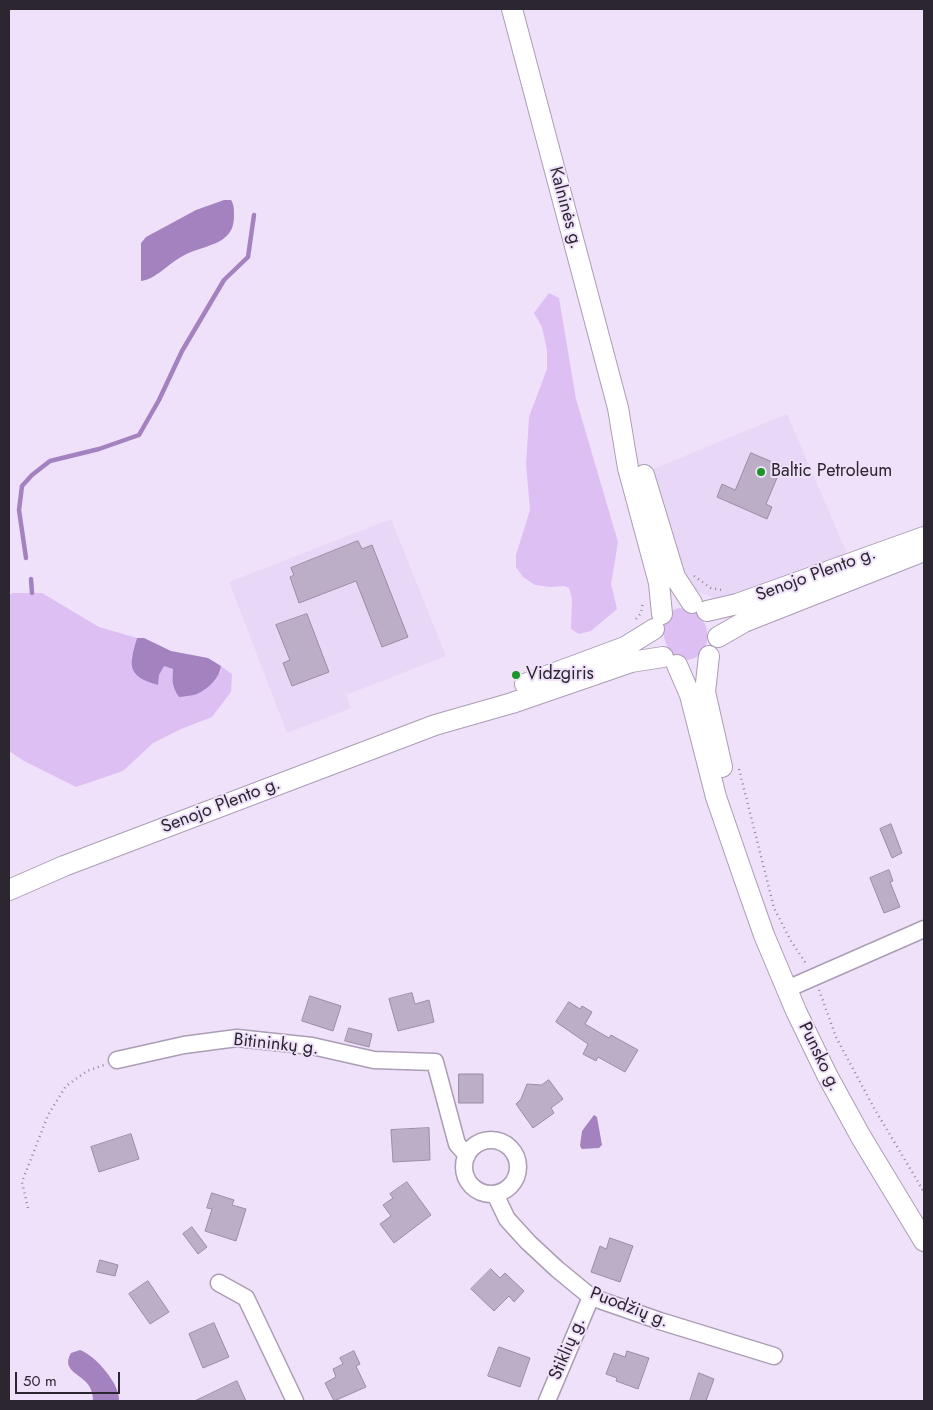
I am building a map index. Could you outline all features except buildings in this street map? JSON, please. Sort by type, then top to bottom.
[{"type":"main road","name":"Kalninės g.","points":[[512,9],[618,408],[641,465],[667,580],[658,621]]},
{"type":"main road","name":"Senojo Plento g.","points":[[700,607],[735,598],[924,537]]},
{"type":"main road","name":"Senojo Plento g.","points":[[718,637],[744,622],[924,551]]},
{"type":"main road","name":"Kalninės g.","points":[[667,580],[700,607]]},
{"type":"main road","points":[[681,603],[700,607],[714,619],[718,637],[715,648],[709,656],[700,663],[689,666],[670,661],[657,649],[654,639],[658,621],[670,607],[681,603]]},
{"type":"main road","name":"Senojo Plento g.","points":[[9,890],[64,866],[435,725],[510,690],[625,647],[658,621]]},
{"type":"main road","name":"Punsko g.","points":[[709,656],[705,692],[728,794],[739,860]]},
{"type":"main road","name":"Senojo Plento g.","points":[[435,725],[512,703],[630,662],[670,661]]},
{"type":"main road","name":"Punsko g.","points":[[670,661],[690,695],[716,797],[764,935],[787,989],[827,1075],[860,1137],[924,1241]]},
{"type":"street","points":[[787,989],[924,929]]},
{"type":"street","name":"Bitininkų g.","points":[[117,1060],[184,1045],[238,1038],[312,1046],[374,1060],[435,1062],[457,1144],[467,1155]]},
{"type":"street","points":[[495,1140],[503,1143],[515,1154],[517,1171],[515,1179],[510,1186],[495,1194],[479,1191],[472,1186],[464,1172],[464,1163],[467,1155],[478,1143],[495,1140]]},
{"type":"street","name":"Puodžių g.","points":[[495,1194],[507,1219],[528,1242],[591,1297],[660,1321],[774,1356]]},
{"type":"street","points":[[219,1283],[246,1298],[295,1401]]},
{"type":"street","name":"Stiklių g.","points":[[547,1401],[591,1297]]},
{"type":"path","points":[[632,624],[641,613],[645,588],[684,574],[696,576],[711,588],[735,598]]},
{"type":"path","points":[[738,765],[774,908],[791,941],[806,962],[836,1037],[874,1108],[924,1192]]},
{"type":"path","points":[[28,1208],[22,1182],[48,1115],[66,1086],[87,1072],[117,1060]]},
{"type":"shaded area","points":[[224,200],[231,200],[234,207],[234,215],[233,225],[223,239],[181,257],[157,274],[141,281],[141,243],[146,237],[196,210]]},
{"type":"shaded area","points":[[549,293],[559,298],[576,399],[618,542],[611,584],[617,609],[591,631],[579,634],[571,629],[572,599],[569,588],[564,586],[535,585],[523,577],[516,567],[516,555],[530,510],[526,464],[529,417],[547,369],[547,350],[542,327],[534,313]]},
{"type":"shaded area","points":[[787,414],[850,560],[727,601],[715,599],[695,590],[687,583],[648,471]]},
{"type":"shaded area","points":[[391,519],[446,656],[346,695],[351,708],[287,733],[229,582]]},
{"type":"shaded area","points":[[13,593],[42,593],[99,627],[137,638],[131,659],[157,685],[164,665],[173,669],[172,678],[220,673],[221,666],[232,674],[231,692],[212,717],[181,729],[153,743],[123,771],[76,787],[24,761],[9,751],[9,595]]},
{"type":"shaded area","points":[[680,608],[695,612],[705,623],[707,630],[706,644],[703,651],[699,656],[692,659],[683,660],[675,656],[668,648],[665,639],[663,629],[665,619],[671,612]]},
{"type":"shaded area","points":[[137,638],[144,638],[171,651],[208,658],[221,666],[219,674],[203,691],[195,695],[179,697],[173,683],[173,669],[164,666],[159,675],[158,685],[140,678],[135,673],[132,668],[132,655]]},
{"type":"shaded area","points":[[594,1115],[597,1117],[602,1145],[599,1148],[582,1149],[580,1146],[582,1131]]},
{"type":"shaded area","points":[[80,1350],[93,1358],[106,1371],[116,1387],[119,1401],[93,1401],[89,1386],[69,1367],[68,1363],[71,1353]]},
{"type":"waterway","points":[[26,558],[19,510],[22,486],[32,475],[50,461],[99,449],[139,435],[159,400],[182,351],[224,280],[248,257],[254,215]]},
{"type":"waterway","points":[[31,579],[32,593]]},
{"type":"place","name":"Baltic Petroleum","points":[[761,472]]},
{"type":"place","name":"Vidzgiris","points":[[516,675]]}]
